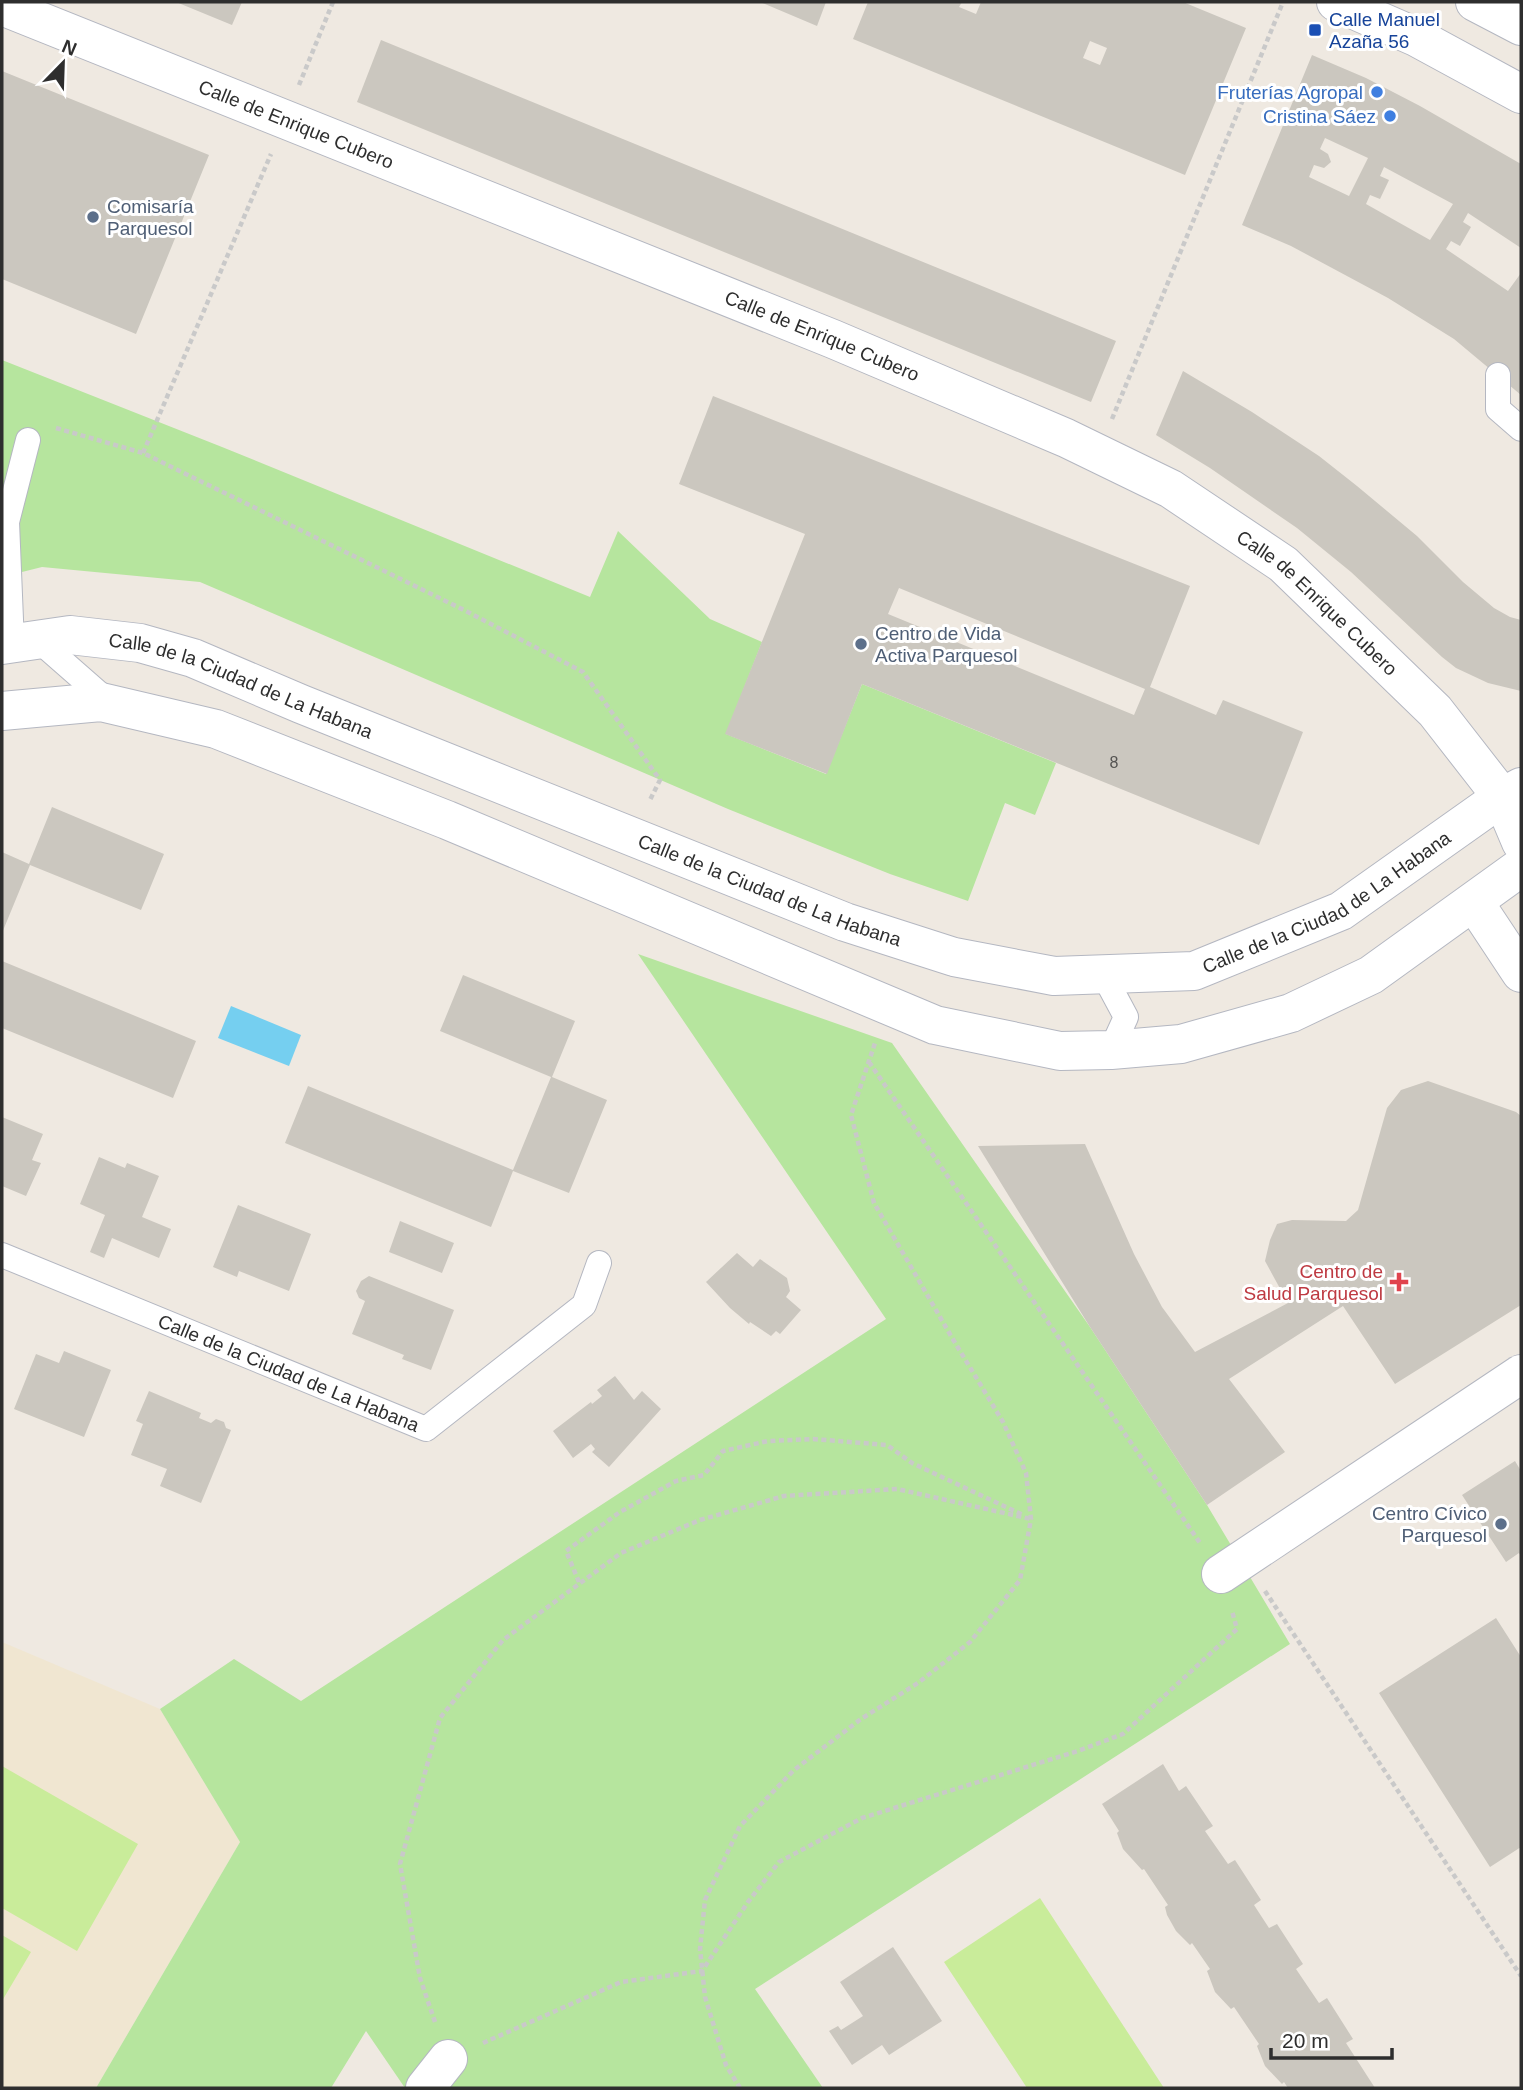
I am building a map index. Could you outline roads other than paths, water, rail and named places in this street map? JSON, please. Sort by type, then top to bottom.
[{"type":"street","points":[[1336,2],[1416,37],[1521,94]]},
{"type":"street","points":[[1475,2],[1521,26]]},
{"type":"street","name":"Calle de Enrique Cubero","points":[[2,6],[833,339],[1098,453],[1171,489],[1283,564],[1436,711],[1511,792],[1521,842]]},
{"type":"street","name":"Calle de la Ciudad de La Habana","points":[[17,643],[70,635],[132,642],[194,658],[301,704],[845,922],[954,957],[1054,976],[1194,971],[1341,911],[1511,792]]},
{"type":"street","points":[[2,710],[100,702],[216,729],[459,826],[935,1025],[1060,1051],[1181,1044],[1291,1013],[1371,975],[1521,867]]},
{"type":"street","points":[[1474,902],[1521,973]]},
{"type":"street","points":[[1221,1574],[1521,1374]]},
{"type":"lane","points":[[1498,375],[1498,408],[1521,429]]},
{"type":"lane","points":[[28,440],[7,522],[17,643],[112,705]]},
{"type":"lane","points":[[1103,974],[1126,1017],[1111,1050]]},
{"type":"lane","name":"Calle de la Ciudad de La Habana","points":[[2,1255],[426,1429],[584,1305],[599,1264]]},
{"type":"water","points":[[231,1006],[301,1035],[289,1066],[218,1038]]},
{"type":"place","name":"Calle Manuel Azaña 56","points":[[1315,30]]},
{"type":"place","name":"Fruterías Agropal","points":[[1377,92]]},
{"type":"place","name":"Cristina Sáez","points":[[1390,116]]},
{"type":"place","name":"Comisaría Parquesol","points":[[93,217]]},
{"type":"place","name":"Centro de Vida Activa Parquesol","points":[[861,644]]},
{"type":"place","name":"Centro de Salud Parquesol","points":[[1399,1282]]},
{"type":"place","name":"Centro Cívico Parquesol","points":[[1501,1524]]}]
